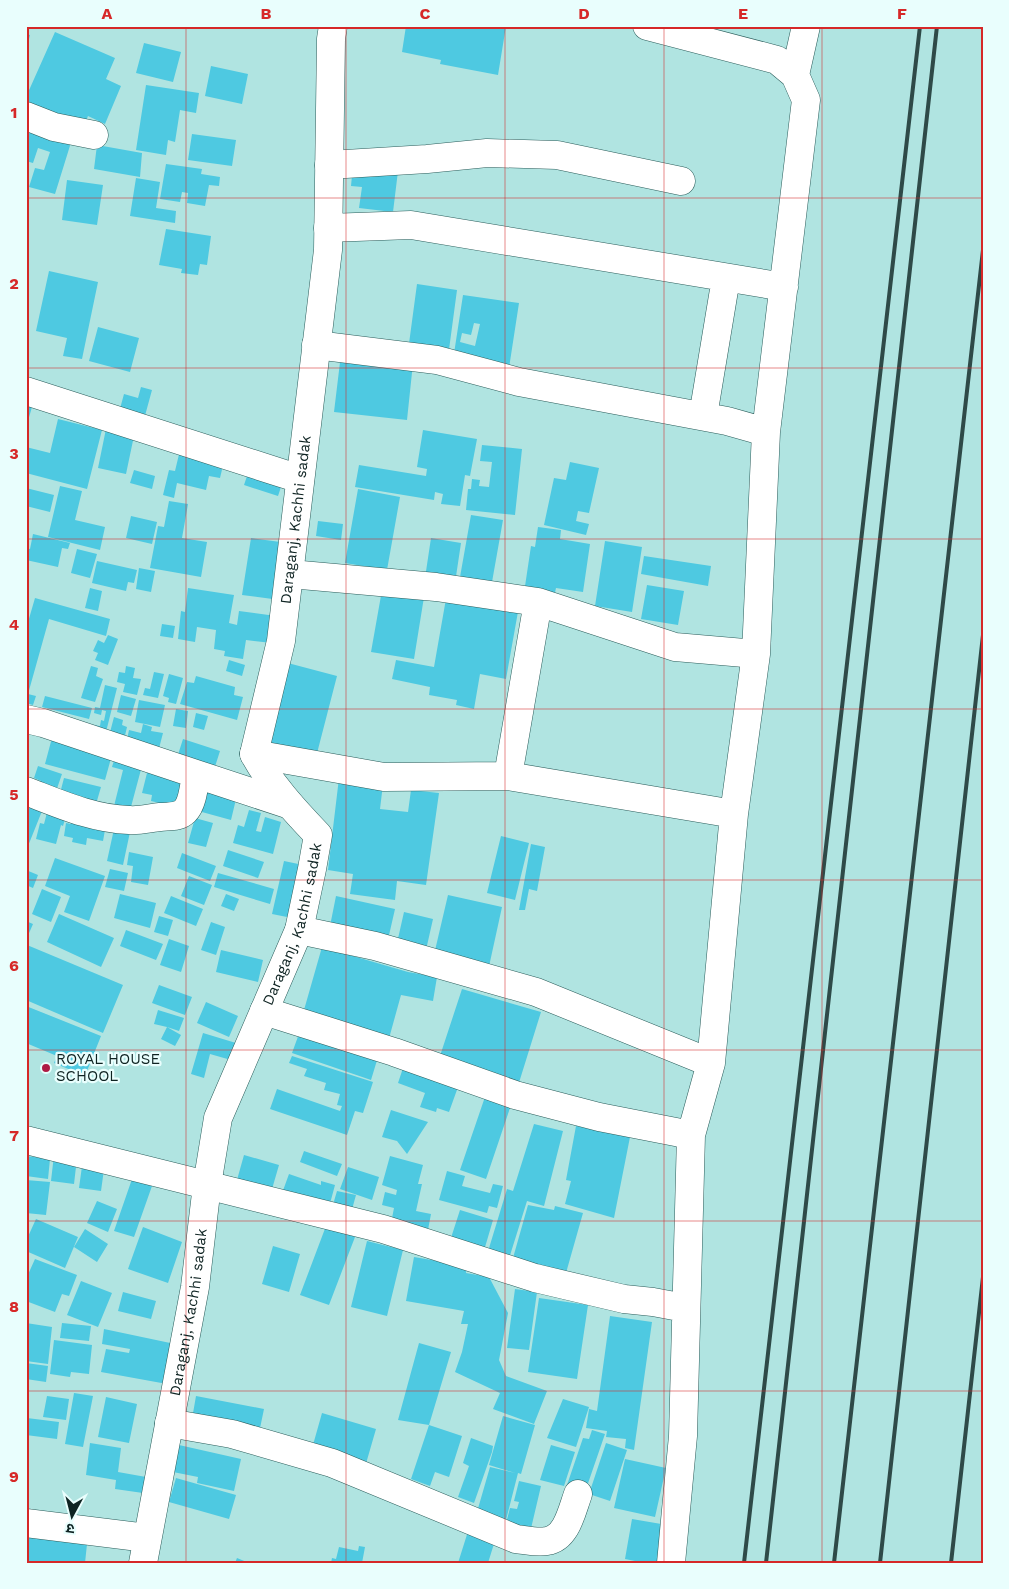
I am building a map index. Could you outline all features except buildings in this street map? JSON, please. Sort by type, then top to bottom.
[{"type":"street","name":"Daraganj, Kachhi sadak","points":[[145,1550],[196,1287],[207,1185],[218,1118],[299,930],[318,835],[290,806],[264,772],[254,754],[281,641],[328,250],[332,26]]},
{"type":"street","points":[[647,26],[777,60],[795,75],[806,100],[766,432],[756,654],[734,814],[711,1064],[691,1135],[683,1436],[671,1563]]},
{"type":"street","points":[[795,75],[806,26]]},
{"type":"street","points":[[26,116],[54,127],[94,136]]},
{"type":"street","points":[[329,165],[487,153],[557,155],[681,181]]},
{"type":"street","points":[[328,228],[411,225],[784,287]]},
{"type":"street","points":[[703,416],[726,278]]},
{"type":"street","points":[[316,345],[437,360],[519,382],[728,421],[766,432]]},
{"type":"street","points":[[26,391],[300,479]]},
{"type":"street","points":[[290,574],[436,587],[538,602],[675,647],[756,654]]},
{"type":"street","points":[[508,776],[538,602]]},
{"type":"street","points":[[26,719],[43,723],[290,806]]},
{"type":"street","points":[[254,754],[384,776],[508,776],[734,814]]},
{"type":"street","points":[[26,791],[86,814],[131,820],[169,816],[177,817],[186,811],[196,774]]},
{"type":"street","points":[[299,930],[375,946],[536,992],[711,1064]]},
{"type":"street","points":[[264,1011],[394,1052],[515,1094],[599,1117],[691,1135]]},
{"type":"street","points":[[26,1140],[383,1229],[534,1278],[624,1299],[685,1308]]},
{"type":"street","points":[[170,1423],[232,1434],[332,1463],[516,1539],[540,1542],[550,1541],[564,1531],[578,1494]]},
{"type":"street","points":[[26,1523],[145,1550]]},
{"type":"railway","points":[[744,1563],[920,26]]},
{"type":"railway","points":[[766,1563],[937,26]]},
{"type":"railway","points":[[834,1563],[983,250]]},
{"type":"railway","points":[[880,1563],[983,635]]},
{"type":"railway","points":[[951,1563],[983,1277]]},
{"type":"place","name":"ROYAL HOUSE SCHOOL","points":[[46,1068]]}]
